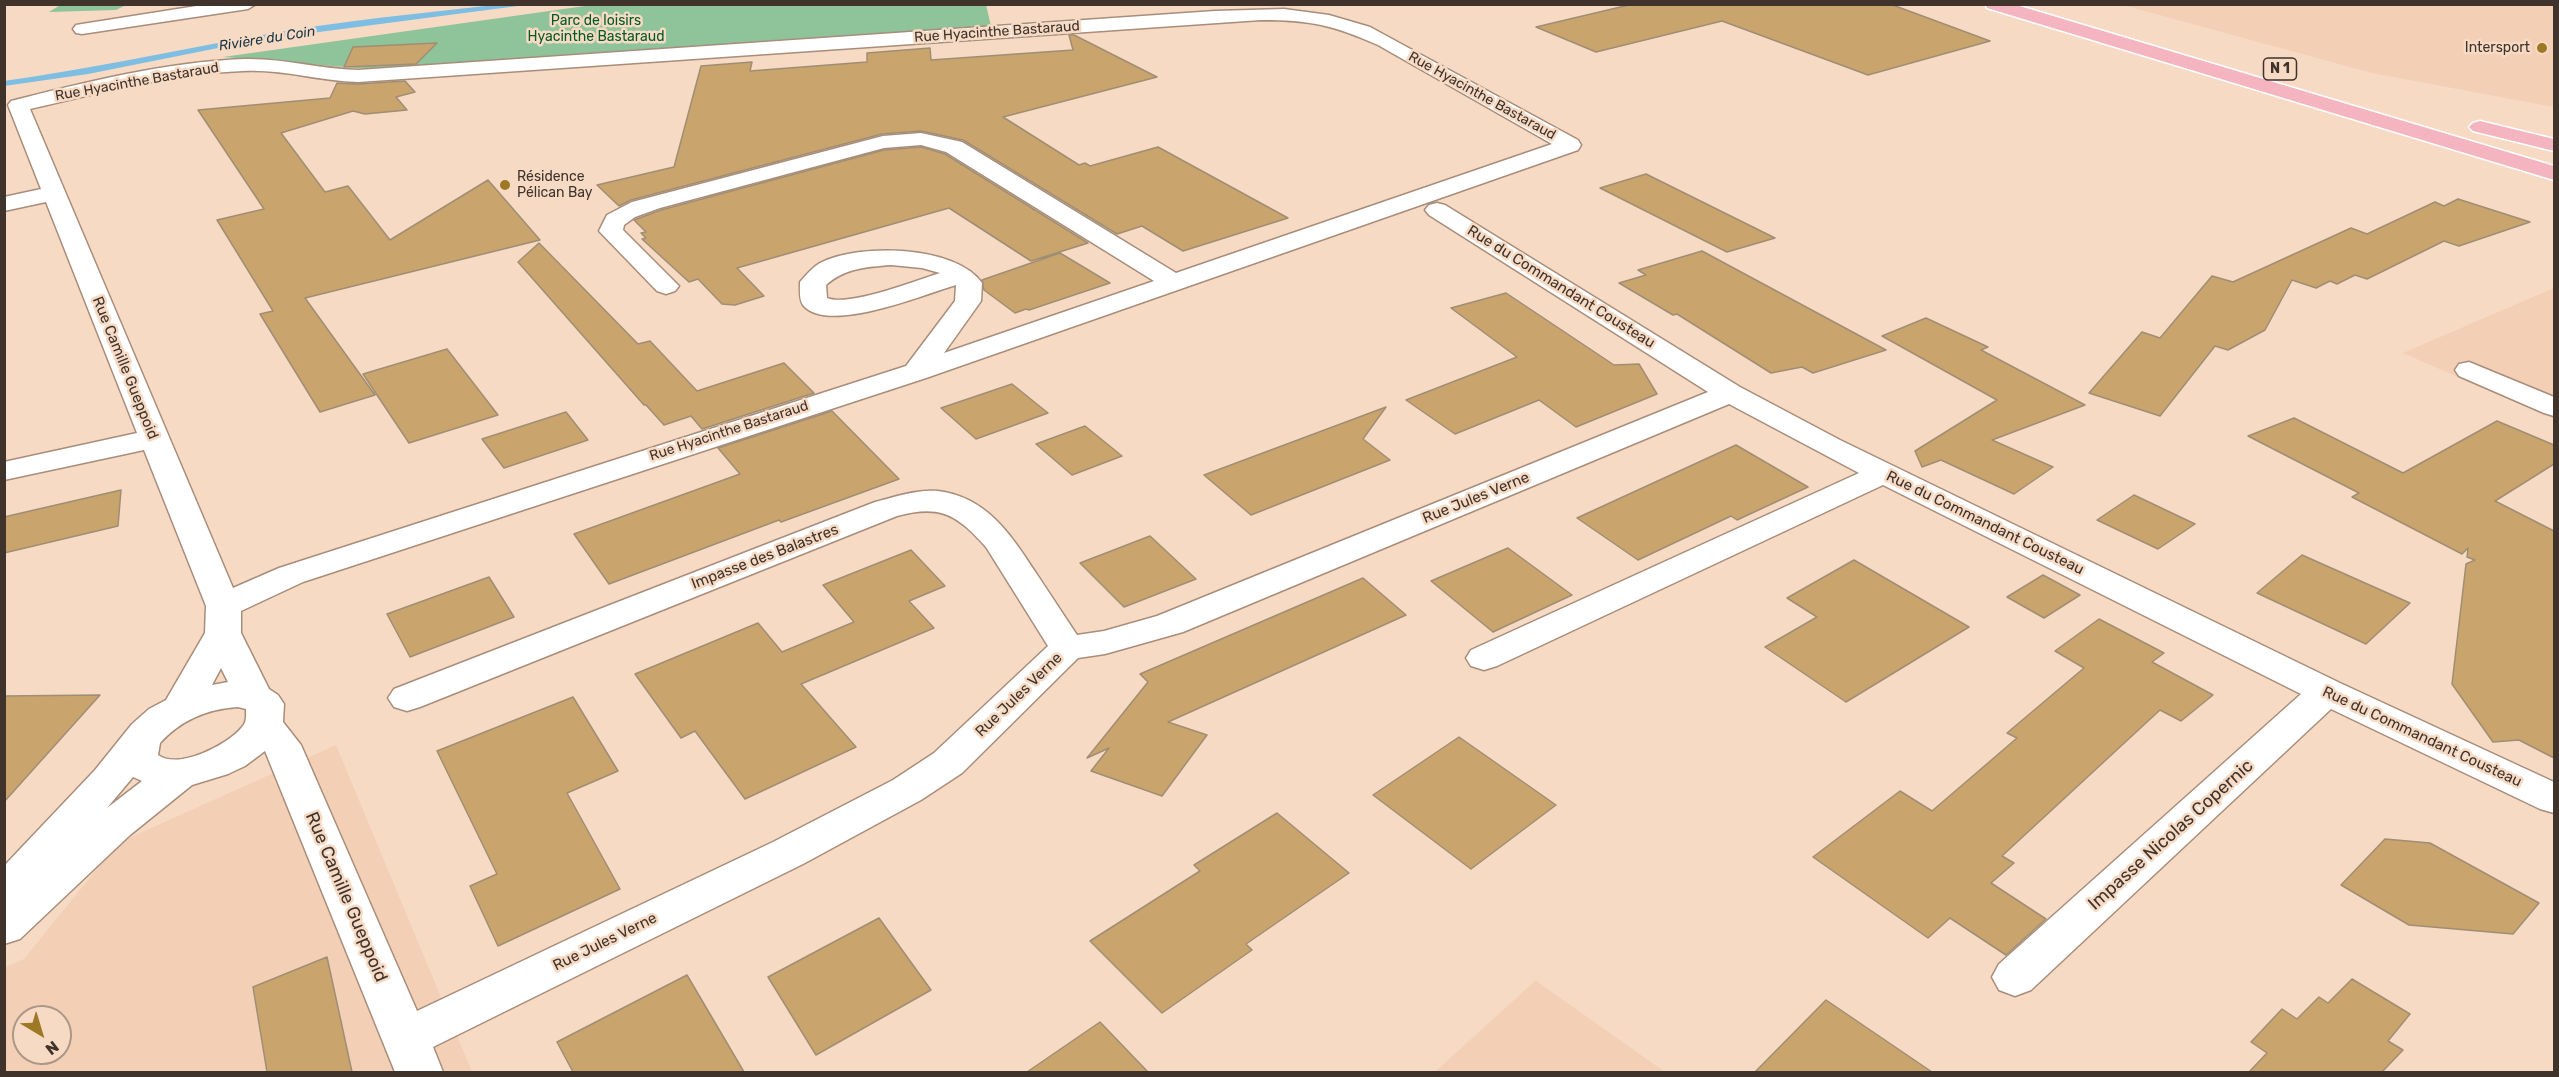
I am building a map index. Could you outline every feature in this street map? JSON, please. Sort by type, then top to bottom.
[{"type":"highway","name":"N 1","points":[[1994,4],[2554,173]]},
{"type":"highway","points":[[2210,70],[2382,133],[2554,189]]},
{"type":"highway","points":[[2458,121],[2554,147]]},
{"type":"street","points":[[82,29],[248,4]]},
{"type":"street","name":"Rue Hyacinthe Bastaraud","points":[[18,105],[195,70],[236,65],[280,66],[327,76],[358,76],[1170,20],[1280,15],[1314,17],[1353,26],[1570,145],[916,372],[291,575],[223,620]]},
{"type":"street","name":"Rue Camille Gueppoid","points":[[18,105],[154,439],[260,712],[282,745],[413,1055]]},
{"type":"street","points":[[666,286],[611,231],[611,225],[620,217],[652,202],[883,142],[909,139],[933,141],[954,147],[1173,282]]},
{"type":"street","points":[[4,204],[54,194]]},
{"type":"street","name":"Rue du Commandant Cousteau","points":[[1437,210],[1730,393],[1884,473],[2327,692],[2554,799]]},
{"type":"street","points":[[916,372],[972,293],[972,284],[961,275],[939,265],[919,260],[881,257],[850,261],[822,275],[812,285],[810,295],[814,302],[838,310],[852,309],[961,275]]},
{"type":"street","points":[[2469,370],[2554,407]]},
{"type":"street","name":"Rue Jules Verne","points":[[413,1055],[907,790],[948,763],[1067,648],[1105,642],[1170,624],[1730,393]]},
{"type":"street","points":[[4,471],[154,439]]},
{"type":"street","points":[[1484,658],[1884,473]]},
{"type":"street","name":"Impasse des Balastres","points":[[407,698],[886,509],[924,501],[943,501],[959,505],[986,527],[999,542],[1067,648]]},
{"type":"street","points":[[180,708],[223,620]]},
{"type":"street","name":"Impasse Nicolas Copernic","points":[[2015,977],[2327,692]]},
{"type":"street","points":[[4,898],[13,885],[109,780],[139,742],[162,718],[180,708],[218,695],[238,694],[260,712],[253,741],[229,757],[201,768],[164,773],[150,769],[140,763],[136,753],[139,742]]},
{"type":"street","points":[[4,927],[115,824],[181,772]]},
{"type":"shaded area","points":[[2123,5],[2554,5],[2554,107],[2372,73]]},
{"type":"shaded area","points":[[2554,288],[2554,419],[2403,353]]},
{"type":"shaded area","points":[[336,745],[472,1072],[5,1072],[4,968],[24,959],[118,843]]},
{"type":"shaded area","points":[[1536,980],[1539,983],[1665,1072],[1435,1072]]},
{"type":"green space","points":[[62,4],[126,5],[116,10],[49,12]]},
{"type":"green space","name":"Parc de loisirs Hyacinthe Bastaraud","points":[[599,4],[986,5],[991,26],[369,69],[223,57]]},
{"type":"building","points":[[1633,4],[1890,4],[1990,41],[1868,75],[1722,21],[1596,52],[1536,27]]},
{"type":"building","points":[[1069,35],[1074,35],[1157,77],[1003,117],[1079,165],[1085,163],[1090,166],[1158,147],[1288,218],[1183,251],[1142,226],[1117,234],[963,140],[921,131],[882,134],[631,200],[619,206],[597,185],[674,167],[701,66],[752,62],[750,71],[867,62],[867,53],[930,48],[931,60],[1073,50]]},
{"type":"building","points":[[437,43],[416,64],[344,67],[353,47]]},
{"type":"building","points":[[405,81],[415,92],[396,97],[407,110],[365,114],[353,111],[281,133],[325,192],[348,186],[390,240],[488,180],[540,240],[305,298],[375,395],[320,412],[260,314],[273,311],[217,220],[264,209],[198,110],[330,98],[337,83]]},
{"type":"building","points":[[921,147],[945,154],[1088,243],[1031,261],[949,208],[737,268],[764,296],[735,305],[722,304],[698,279],[689,282],[642,239],[646,238],[641,233],[646,232],[634,220],[661,210],[884,150]]},
{"type":"building","points":[[1646,174],[1775,238],[1727,252],[1600,188]]},
{"type":"building","points":[[2458,199],[2530,222],[2459,246],[2444,241],[2367,279],[2355,275],[2337,284],[2330,281],[2316,288],[2292,280],[2265,330],[2228,350],[2215,346],[2160,416],[2089,393],[2142,332],[2160,338],[2212,276],[2233,282],[2351,228],[2367,234],[2435,202],[2444,206]]},
{"type":"building","points":[[539,243],[638,344],[650,341],[697,391],[784,363],[814,393],[702,429],[691,416],[664,425],[518,262]]},
{"type":"building","points":[[1702,251],[1886,350],[1813,373],[1802,367],[1771,373],[1677,314],[1673,315],[1619,283],[1646,275],[1638,270]]},
{"type":"building","points":[[1060,253],[1110,283],[1015,313],[984,290],[982,280]]},
{"type":"building","points":[[1506,293],[1614,365],[1639,364],[1657,394],[1576,427],[1539,400],[1455,434],[1406,400],[1517,357],[1451,308]]},
{"type":"building","points":[[1926,318],[1988,347],[1981,350],[2085,405],[1992,440],[2053,467],[2014,494],[1941,460],[1922,467],[1915,451],[1997,400],[1882,336]]},
{"type":"building","points":[[447,349],[498,415],[409,443],[363,374]]},
{"type":"building","points":[[1012,384],[1048,413],[976,439],[941,408]]},
{"type":"building","points":[[1386,407],[1363,439],[1390,460],[1251,515],[1204,475]]},
{"type":"building","points":[[832,411],[899,479],[781,522],[779,520],[609,584],[574,534],[740,474],[718,448]]},
{"type":"building","points":[[566,412],[588,440],[504,468],[482,439]]},
{"type":"building","points":[[2294,418],[2403,473],[2497,421],[2554,445],[2554,464],[2495,501],[2554,531],[2554,758],[2519,740],[2493,742],[2452,684],[2466,564],[2475,560],[2467,557],[2468,548],[2462,554],[2352,497],[2359,493],[2248,436]]},
{"type":"building","points":[[1085,426],[1122,456],[1072,475],[1036,444]]},
{"type":"building","points":[[1736,445],[1808,487],[1737,520],[1731,516],[1638,560],[1577,518]]},
{"type":"building","points":[[121,490],[118,526],[4,553],[4,517]]},
{"type":"building","points":[[2134,495],[2195,524],[2158,549],[2097,520]]},
{"type":"building","points":[[1150,536],[1196,579],[1124,607],[1080,563]]},
{"type":"building","points":[[1508,548],[1572,595],[1493,632],[1431,581]]},
{"type":"building","points":[[911,550],[945,586],[909,601],[934,628],[801,684],[856,747],[745,799],[695,731],[681,738],[635,674],[758,623],[782,652],[854,622],[823,585]]},
{"type":"building","points":[[2302,555],[2410,603],[2366,644],[2257,593]]},
{"type":"building","points":[[1854,560],[1969,627],[1846,702],[1765,647],[1817,617],[1787,598]]},
{"type":"building","points":[[2043,575],[2080,595],[2044,618],[2007,597]]},
{"type":"building","points":[[489,577],[514,617],[410,657],[387,614]]},
{"type":"building","points":[[1363,578],[1406,615],[1168,722],[1207,735],[1162,796],[1091,771],[1109,748],[1087,758],[1148,682],[1140,674]]},
{"type":"building","points":[[2099,619],[2164,653],[2152,662],[2213,695],[2181,721],[2160,710],[2002,856],[2014,863],[1991,883],[2046,919],[2006,955],[1950,918],[1928,938],[1813,857],[1900,791],[1932,811],[2017,738],[2007,733],[2084,668],[2055,651]]},
{"type":"building","points":[[100,695],[4,802],[4,696]]},
{"type":"building","points":[[573,697],[618,771],[567,793],[620,889],[498,946],[470,886],[497,874],[437,751]]},
{"type":"building","points":[[1459,737],[1556,805],[1471,869],[1373,795]]},
{"type":"building","points":[[1277,813],[1349,873],[1246,944],[1252,950],[1162,1013],[1090,941],[1200,871],[1194,865]]},
{"type":"building","points":[[2385,839],[2430,843],[2539,903],[2513,934],[2409,925],[2341,885]]},
{"type":"building","points":[[879,918],[931,990],[816,1055],[768,977]]},
{"type":"building","points":[[327,957],[352,1072],[267,1072],[253,987]]},
{"type":"building","points":[[687,975],[744,1072],[573,1072],[557,1042]]},
{"type":"building","points":[[2352,979],[2410,1014],[2388,1041],[2403,1050],[2382,1072],[2249,1072],[2267,1053],[2251,1042],[2282,1009],[2297,1019],[2319,997],[2328,1003]]},
{"type":"building","points":[[1826,1000],[1932,1072],[1755,1072]]},
{"type":"building","points":[[1100,1022],[1148,1072],[1027,1072]]},
{"type":"waterway","name":"Rivière du Coin","points":[[4,84],[88,72],[258,38],[401,18],[530,4]]},
{"type":"place","name":"Intersport","points":[[2542,48]]},
{"type":"place","name":"Résidence Pélican Bay","points":[[505,185]]}]
